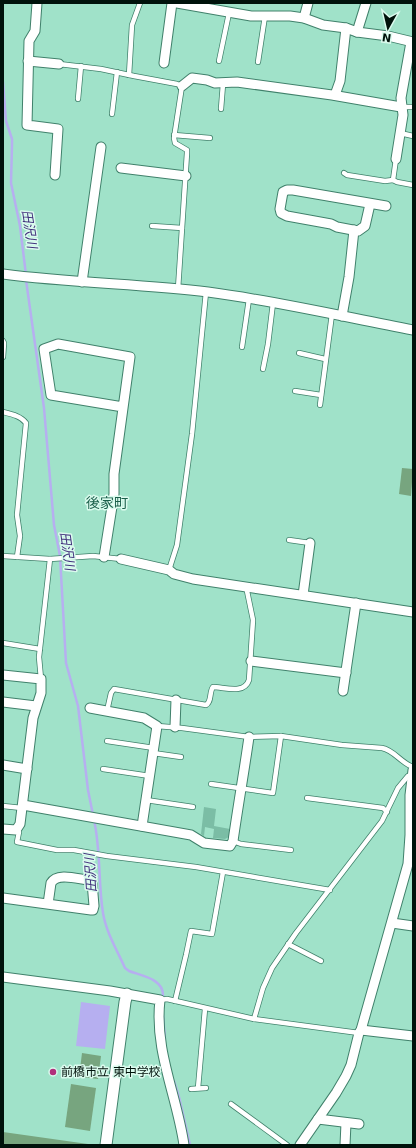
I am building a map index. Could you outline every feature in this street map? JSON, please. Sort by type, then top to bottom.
[{"type":"street","points":[[37,3],[35,32],[29,41],[27,125],[58,129],[55,175]]},
{"type":"street","points":[[164,63],[172,3]]},
{"type":"street","points":[[177,3],[250,16],[304,18],[323,25],[346,28],[357,32],[388,36],[412,42],[401,98],[403,115],[396,159]]},
{"type":"street","points":[[304,18],[308,3]]},
{"type":"street","points":[[357,32],[366,3]]},
{"type":"street","points":[[335,95],[340,81],[346,28]]},
{"type":"street","points":[[28,61],[59,64]]},
{"type":"street","points":[[182,86],[192,78],[223,84],[235,82],[335,95],[401,107]]},
{"type":"street","points":[[82,282],[101,147]]},
{"type":"street","points":[[121,168],[186,176]]},
{"type":"street","points":[[370,204],[365,226],[361,230],[337,227],[331,224],[283,214],[281,213],[280,209],[283,192],[287,190],[386,206]]},
{"type":"street","points":[[342,316],[349,277],[354,230]]},
{"type":"street","points":[[3,274],[206,292],[274,303],[413,330]]},
{"type":"street","points":[[104,557],[114,494],[114,474],[130,357],[58,344],[44,348],[51,394],[123,407]]},
{"type":"street","points":[[303,595],[310,543]]},
{"type":"street","points":[[121,559],[169,570],[174,574],[193,580],[413,612]]},
{"type":"street","points":[[343,692],[356,603]]},
{"type":"street","points":[[251,661],[346,673]]},
{"type":"street","points":[[3,675],[41,679],[41,693],[33,718],[20,824],[17,829],[3,829]]},
{"type":"street","points":[[175,727],[176,700]]},
{"type":"street","points":[[3,702],[36,706]]},
{"type":"street","points":[[90,708],[144,718],[157,726],[142,826]]},
{"type":"street","points":[[23,807],[94,817],[190,835],[204,843],[227,846],[232,844],[233,841],[250,737]]},
{"type":"street","points":[[3,765],[27,769]]},
{"type":"street","points":[[300,1145],[336,1093],[351,1064],[406,874],[411,839],[410,795],[413,772]]},
{"type":"street","points":[[3,898],[48,904],[93,910],[92,882],[88,880],[57,877],[51,883],[48,904]]},
{"type":"street","points":[[392,923],[413,926]]},
{"type":"street","points":[[3,977],[110,991],[160,1000],[161,1048],[174,1097],[184,1145]]},
{"type":"street","points":[[106,1145],[127,994]]},
{"type":"street","points":[[360,1031],[413,1036]]},
{"type":"street","points":[[318,1120],[359,1124]]},
{"type":"street","points":[[345,1145],[346,1123]]},
{"type":"lane","points":[[129,75],[132,25],[140,3]]},
{"type":"lane","points":[[219,61],[229,13]]},
{"type":"lane","points":[[258,62],[266,16]]},
{"type":"lane","points":[[59,64],[101,69],[182,86],[174,134],[175,143],[187,150],[178,289]]},
{"type":"lane","points":[[78,99],[81,66]]},
{"type":"lane","points":[[112,114],[117,72]]},
{"type":"lane","points":[[221,109],[223,84]]},
{"type":"lane","points":[[401,107],[413,106]]},
{"type":"lane","points":[[400,133],[413,136]]},
{"type":"lane","points":[[174,134],[210,138]]},
{"type":"lane","points":[[393,180],[396,159]]},
{"type":"lane","points":[[344,172],[353,176],[385,181],[393,180],[413,185]]},
{"type":"lane","points":[[152,226],[182,228]]},
{"type":"lane","points":[[169,570],[177,545],[192,434],[206,292]]},
{"type":"lane","points":[[242,347],[249,299]]},
{"type":"lane","points":[[263,369],[274,303]]},
{"type":"lane","points":[[320,405],[332,314]]},
{"type":"lane","points":[[3,341],[3,356]]},
{"type":"lane","points":[[299,353],[325,359]]},
{"type":"lane","points":[[295,391],[321,395]]},
{"type":"lane","points":[[3,412],[19,417],[26,423],[17,515],[20,536],[17,557]]},
{"type":"lane","points":[[289,540],[310,543]]},
{"type":"lane","points":[[3,556],[57,559],[93,556],[121,559]]},
{"type":"lane","points":[[41,679],[40,649],[50,559]]},
{"type":"lane","points":[[107,711],[111,693],[114,690],[206,705],[209,702],[213,687],[233,690],[246,685],[249,680],[253,620],[247,587]]},
{"type":"lane","points":[[3,643],[40,649]]},
{"type":"lane","points":[[157,726],[250,737],[281,736],[342,746],[385,748],[413,772],[398,788],[382,822],[288,944],[268,975],[254,1019]]},
{"type":"lane","points":[[211,784],[273,793],[281,736]]},
{"type":"lane","points":[[107,741],[181,757]]},
{"type":"lane","points":[[103,769],[150,776]]},
{"type":"lane","points":[[307,798],[383,808],[387,812]]},
{"type":"lane","points":[[146,800],[193,807]]},
{"type":"lane","points":[[3,806],[23,807]]},
{"type":"lane","points":[[17,829],[19,832],[17,840],[20,843],[57,850],[74,850],[103,856],[223,872],[330,890]]},
{"type":"lane","points":[[233,841],[241,844],[291,850]]},
{"type":"lane","points":[[175,1001],[191,930],[212,934],[223,872]]},
{"type":"lane","points":[[288,944],[321,961]]},
{"type":"lane","points":[[160,1000],[167,999],[205,1009],[254,1019],[360,1031]]},
{"type":"lane","points":[[198,1088],[205,1009]]},
{"type":"lane","points":[[191,1089],[206,1088]]},
{"type":"lane","points":[[231,1104],[287,1145]]},
{"type":"green space","points":[[204,807],[216,809],[214,826],[230,829],[229,837],[225,839],[213,838],[214,829],[205,827],[204,836],[201,834]]},
{"type":"shaded area","points":[[81,1002],[110,1006],[105,1049],[76,1046]]},
{"type":"building","points":[[402,468],[413,469],[411,496],[399,494]]},
{"type":"building","points":[[82,1053],[101,1056],[98,1079],[79,1077]]},
{"type":"building","points":[[71,1084],[96,1088],[90,1131],[65,1127]]},
{"type":"building","points":[[3,1132],[88,1144],[88,1145],[3,1145]]},
{"type":"waterway","name":"田沢川","points":[[3,82],[6,121],[12,139],[11,183],[20,226],[26,275]]},
{"type":"waterway","name":"田沢川","points":[[26,280],[44,408],[54,525],[60,556],[66,663],[78,706],[88,790],[93,815]]},
{"type":"waterway","name":"田沢川","points":[[94,820],[98,843],[100,890],[103,913],[109,934],[125,968],[156,982],[160,986],[163,996]]},
{"type":"waterway","name":"田沢川","points":[[163,1015],[165,1039]]},
{"type":"waterway","name":"田沢川","points":[[174,1081],[190,1145]]},
{"type":"place","name":"前橋市立 東中学校","points":[[53,1072]]},
{"type":"district","name":"後家町","points":[[107,503]]}]
